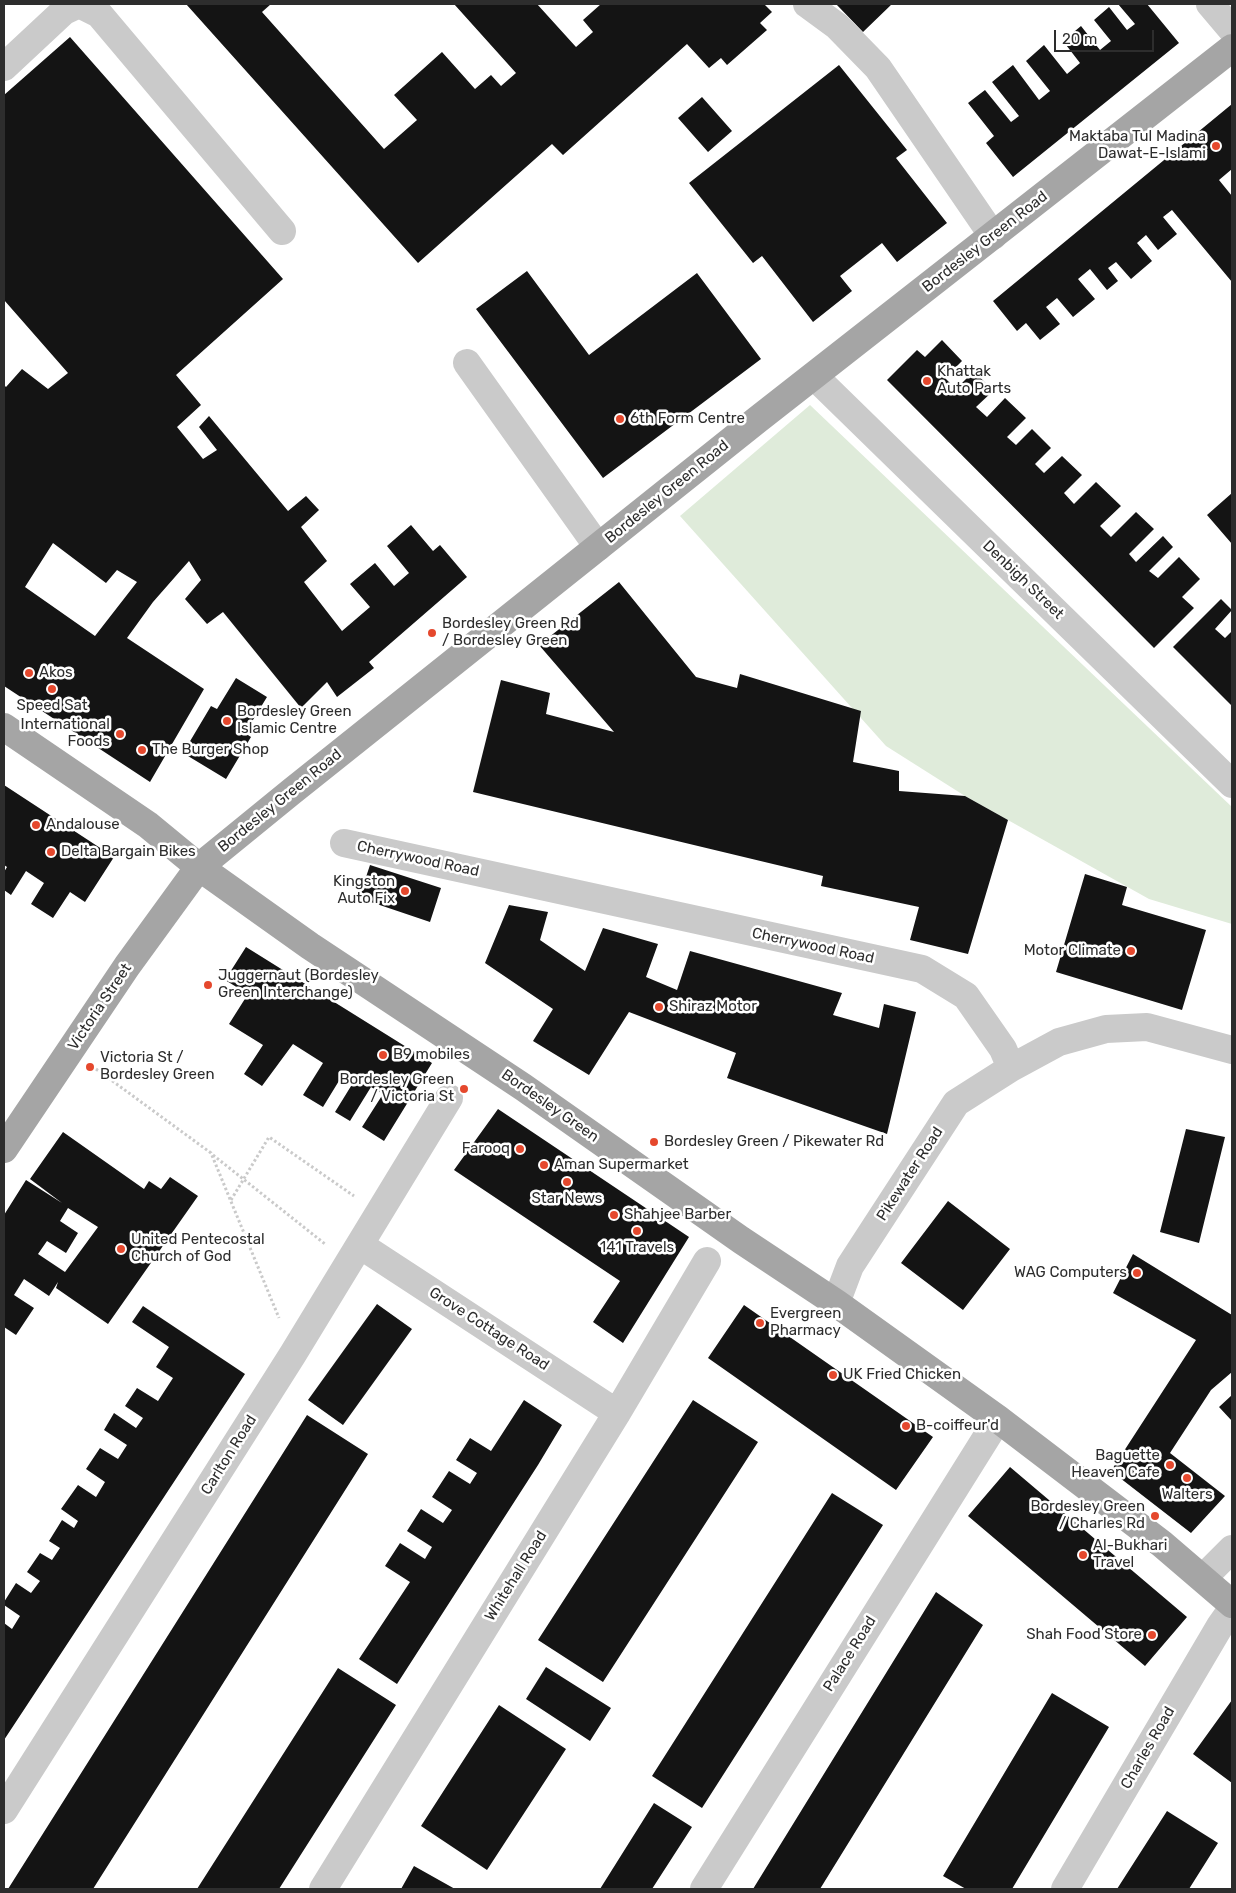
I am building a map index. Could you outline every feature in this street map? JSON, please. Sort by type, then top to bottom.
[{"type":"main road","name":"Bordesley Green Road","points":[[199,868],[291,792],[598,547],[1232,48]]},
{"type":"main road","name":"Bordesley Green","points":[[4,726],[148,825],[199,868],[310,946],[523,1087],[741,1240],[836,1303],[998,1419],[1204,1578],[1232,1604]]},
{"type":"main road","name":"Victoria Street","points":[[4,1149],[127,966],[199,868]]},
{"type":"street","points":[[4,68],[64,11],[79,4],[99,14],[282,231]]},
{"type":"street","points":[[807,4],[837,26],[878,68],[993,236]]},
{"type":"street","points":[[1210,4],[1232,30]]},
{"type":"street","points":[[467,362],[598,547]]},
{"type":"street","name":"Denbigh Street","points":[[814,376],[1232,784]]},
{"type":"street","name":"Cherrywood Road","points":[[344,843],[922,969],[966,996],[1003,1049],[1010,1068]]},
{"type":"street","points":[[1010,1068],[1059,1042],[1106,1029],[1147,1027],[1232,1050]]},
{"type":"street","name":"Pikewater Road","points":[[836,1303],[850,1266],[956,1103],[1010,1068]]},
{"type":"street","name":"Carlton Road","points":[[4,1810],[293,1354],[449,1098]]},
{"type":"street","name":"Grove Cottage Road","points":[[355,1254],[617,1413]]},
{"type":"street","name":"Whitehall Road","points":[[323,1889],[617,1413],[707,1261]]},
{"type":"street","name":"Palace Road","points":[[704,1889],[998,1419]]},
{"type":"street","points":[[1204,1578],[1232,1549]]},
{"type":"street","name":"Charles Road","points":[[1065,1889],[1220,1626],[1232,1609]]},
{"type":"path","points":[[71,1050],[244,1179],[355,1254]]},
{"type":"path","points":[[231,1200],[269,1137],[379,1213]]},
{"type":"path","points":[[211,1153],[293,1354]]},
{"type":"green space","points":[[810,405],[1232,807],[1232,924],[1149,899],[965,796],[886,746],[680,516]]},
{"type":"building","points":[[186,4],[271,4],[262,12],[384,149],[417,120],[394,95],[442,52],[475,89],[491,75],[501,86],[516,73],[454,4],[537,4],[576,47],[593,32],[583,20],[601,4],[764,4],[772,12],[760,23],[767,30],[727,65],[721,58],[709,68],[687,44],[563,155],[552,144],[418,263]]},
{"type":"building","points":[[836,4],[892,4],[863,32]]},
{"type":"building","points":[[1118,4],[1147,4],[1179,43],[1013,177],[986,143],[994,136],[968,103],[985,90],[1011,122],[1019,116],[992,82],[1013,65],[1039,100],[1050,91],[1026,61],[1044,45],[1067,74],[1080,63],[1063,41],[1081,26],[1100,50],[1111,41],[1094,20],[1109,7],[1127,30],[1135,24]]},
{"type":"building","points":[[70,37],[283,279],[176,375],[201,405],[177,427],[203,459],[217,450],[199,427],[209,416],[288,511],[306,496],[319,510],[301,527],[327,561],[304,582],[342,631],[370,607],[350,584],[375,563],[394,586],[409,573],[387,546],[411,525],[433,551],[440,545],[467,577],[369,662],[374,668],[337,697],[327,682],[301,708],[223,612],[207,624],[185,599],[201,580],[189,561],[153,602],[127,638],[204,689],[150,782],[4,686],[4,385],[6,387],[22,369],[48,389],[68,373],[4,300],[4,95]],"holes":[[[53,543],[106,583],[117,570],[137,582],[95,636],[25,587]]]},
{"type":"building","points":[[839,65],[907,150],[896,158],[947,223],[897,262],[882,243],[840,276],[852,291],[813,322],[762,256],[753,263],[689,183]]},
{"type":"building","points":[[702,97],[732,131],[708,152],[678,118]]},
{"type":"building","points":[[1232,104],[1232,169],[1219,180],[1232,196],[1232,282],[1172,210],[1163,217],[1177,234],[1158,250],[1146,235],[1137,243],[1152,261],[1131,279],[1116,262],[1108,268],[1118,281],[1107,290],[1090,269],[1078,279],[1095,299],[1073,317],[1057,298],[1046,307],[1060,324],[1040,340],[1026,323],[1017,331],[993,301]]},
{"type":"building","name":"6th Form Centre","points":[[527,271],[589,355],[697,273],[761,359],[603,478],[476,309]]},
{"type":"building","points":[[942,340],[962,361],[945,378],[956,389],[974,371],[993,391],[976,407],[987,417],[1005,398],[1026,418],[1007,437],[1016,445],[1032,429],[1051,448],[1035,464],[1044,473],[1062,456],[1082,475],[1064,493],[1074,504],[1096,482],[1121,506],[1100,526],[1111,537],[1136,512],[1154,529],[1129,554],[1136,562],[1163,536],[1173,547],[1149,571],[1158,578],[1179,557],[1200,579],[1182,597],[1194,608],[1154,648],[887,380],[917,350],[925,357]]},
{"type":"building","points":[[1232,493],[1232,544],[1207,515]]},
{"type":"building","points":[[619,582],[696,677],[737,688],[740,674],[861,711],[853,762],[899,771],[899,791],[965,796],[1008,820],[968,954],[910,940],[919,907],[821,886],[823,876],[473,792],[501,680],[550,693],[546,714],[614,732],[539,645]]},
{"type":"building","points":[[1221,599],[1232,610],[1215,629],[1225,638],[1232,631],[1232,706],[1173,647]]},
{"type":"building","name":"Bordesley Green Islamic Centre","points":[[236,678],[267,697],[245,733],[251,737],[226,779],[183,753],[211,706],[217,709]]},
{"type":"building","points":[[4,785],[114,857],[85,902],[70,892],[53,918],[31,904],[44,883],[26,871],[11,895],[4,890],[4,872],[7,867],[4,865]]},
{"type":"building","points":[[370,865],[441,888],[430,922],[359,898]]},
{"type":"building","name":"Motor Climate","points":[[1085,874],[1127,887],[1122,905],[1206,930],[1182,1010],[1056,972]]},
{"type":"building","points":[[509,905],[548,912],[540,940],[585,971],[603,928],[658,944],[646,977],[677,990],[690,951],[842,993],[833,1015],[879,1028],[884,1004],[916,1012],[887,1134],[727,1078],[736,1053],[629,1012],[589,1075],[533,1041],[553,1009],[485,963]]},
{"type":"building","points":[[246,947],[432,1063],[384,1141],[362,1127],[383,1094],[371,1087],[350,1121],[335,1112],[356,1078],[345,1071],[323,1107],[303,1095],[323,1063],[293,1044],[262,1086],[244,1074],[263,1045],[229,1024],[248,994],[225,980]]},
{"type":"building","points":[[498,1109],[689,1237],[623,1343],[593,1322],[620,1281],[454,1170]]},
{"type":"building","points":[[1186,1129],[1225,1137],[1199,1243],[1160,1232]]},
{"type":"building","name":"United Pentecostal Church of God","points":[[63,1132],[144,1189],[149,1181],[161,1189],[170,1177],[198,1196],[108,1324],[56,1288],[58,1282],[49,1296],[24,1279],[14,1295],[34,1308],[16,1335],[4,1327],[4,1215],[26,1180],[62,1203],[30,1179]],"holes":[[[68,1208],[98,1227],[65,1272],[38,1254],[47,1241],[66,1253],[78,1233],[60,1221]]]},
{"type":"building","points":[[948,1201],[1010,1249],[963,1310],[901,1263]]},
{"type":"building","points":[[1133,1254],[1232,1315],[1232,1372],[1211,1390],[1170,1453],[1225,1496],[1191,1533],[1111,1471],[1196,1340],[1113,1293]]},
{"type":"building","points":[[377,1304],[412,1329],[343,1425],[308,1400]]},
{"type":"building","points":[[744,1305],[933,1437],[896,1490],[708,1358]]},
{"type":"building","points":[[143,1306],[245,1374],[4,1740],[4,1623],[12,1629],[20,1616],[4,1605],[4,1602],[16,1583],[31,1593],[40,1581],[27,1572],[40,1553],[52,1560],[60,1548],[49,1541],[62,1520],[74,1528],[78,1521],[61,1509],[78,1485],[96,1497],[105,1482],[86,1469],[100,1448],[118,1459],[127,1445],[104,1430],[114,1413],[136,1428],[143,1418],[125,1406],[137,1388],[158,1401],[173,1378],[156,1367],[169,1347],[132,1322]]},
{"type":"building","points":[[1232,1395],[1232,1421],[1219,1407]]},
{"type":"building","points":[[524,1400],[562,1425],[397,1684],[359,1659],[410,1582],[385,1566],[400,1543],[425,1559],[432,1547],[407,1531],[421,1509],[443,1523],[452,1510],[432,1497],[449,1471],[470,1484],[477,1473],[456,1460],[470,1438],[491,1451]]},
{"type":"building","points":[[693,1400],[758,1442],[603,1682],[538,1640]]},
{"type":"building","points":[[307,1415],[368,1454],[93,1889],[8,1889]]},
{"type":"building","points":[[1010,1467],[1187,1617],[1145,1666],[968,1516]]},
{"type":"building","points":[[832,1493],[883,1525],[702,1808],[652,1776]]},
{"type":"building","points":[[936,1592],[983,1625],[820,1889],[753,1889]]},
{"type":"building","points":[[546,1667],[611,1708],[590,1741],[526,1699]]},
{"type":"building","points":[[338,1668],[396,1705],[279,1889],[197,1889]]},
{"type":"building","points":[[1052,1693],[1109,1727],[1012,1889],[966,1889],[943,1876]]},
{"type":"building","points":[[1232,1700],[1232,1783],[1193,1754]]},
{"type":"building","points":[[499,1705],[566,1749],[487,1870],[421,1826]]},
{"type":"building","points":[[654,1803],[692,1827],[652,1889],[600,1889]]},
{"type":"building","points":[[1167,1811],[1218,1843],[1189,1889],[1117,1889]]},
{"type":"building","points":[[414,1866],[455,1889],[401,1889]]},
{"type":"place","name":"Maktaba Tul Madina Dawat-E-Islami","points":[[1216,146]]},
{"type":"place","name":"Khattak Auto Parts","points":[[927,381]]},
{"type":"place","name":"6th Form Centre","points":[[620,419]]},
{"type":"place","name":"Bordesley Green Rd / Bordesley Green","points":[[432,633]]},
{"type":"place","name":"Akos","points":[[29,673]]},
{"type":"place","name":"Speed Sat","points":[[52,689]]},
{"type":"place","name":"Bordesley Green Islamic Centre","points":[[227,721]]},
{"type":"place","name":"International Foods","points":[[120,734]]},
{"type":"place","name":"The Burger Shop","points":[[142,750]]},
{"type":"place","name":"Andalouse","points":[[36,825]]},
{"type":"place","name":"Delta Bargain Bikes","points":[[51,852]]},
{"type":"place","name":"Kingston Auto Fix","points":[[405,891]]},
{"type":"place","name":"Motor Climate","points":[[1131,951]]},
{"type":"place","name":"Juggernaut (Bordesley Green Interchange)","points":[[208,985]]},
{"type":"place","name":"Shiraz Motor","points":[[659,1007]]},
{"type":"place","name":"B9 mobiles","points":[[383,1055]]},
{"type":"place","name":"Victoria St / Bordesley Green","points":[[90,1067]]},
{"type":"place","name":"Bordesley Green / Victoria St","points":[[464,1089]]},
{"type":"place","name":"Bordesley Green / Pikewater Rd","points":[[654,1142]]},
{"type":"place","name":"Farooq","points":[[520,1149]]},
{"type":"place","name":"Aman Supermarket","points":[[544,1165]]},
{"type":"place","name":"Star News","points":[[567,1182]]},
{"type":"place","name":"Shahjee Barber","points":[[614,1215]]},
{"type":"place","name":"141 Travels","points":[[637,1231]]},
{"type":"place","name":"United Pentecostal Church of God","points":[[121,1249]]},
{"type":"place","name":"WAG Computers","points":[[1137,1273]]},
{"type":"place","name":"Evergreen Pharmacy","points":[[760,1323]]},
{"type":"place","name":"UK Fried Chicken","points":[[833,1375]]},
{"type":"place","name":"B-coiffeur'd","points":[[906,1426]]},
{"type":"place","name":"Baguette Heaven Cafe","points":[[1170,1465]]},
{"type":"place","name":"Walters","points":[[1187,1478]]},
{"type":"place","name":"Bordesley Green / Charles Rd","points":[[1155,1516]]},
{"type":"place","name":"Al-Bukhari Travel","points":[[1083,1555]]},
{"type":"place","name":"Shah Food Store","points":[[1152,1635]]}]
